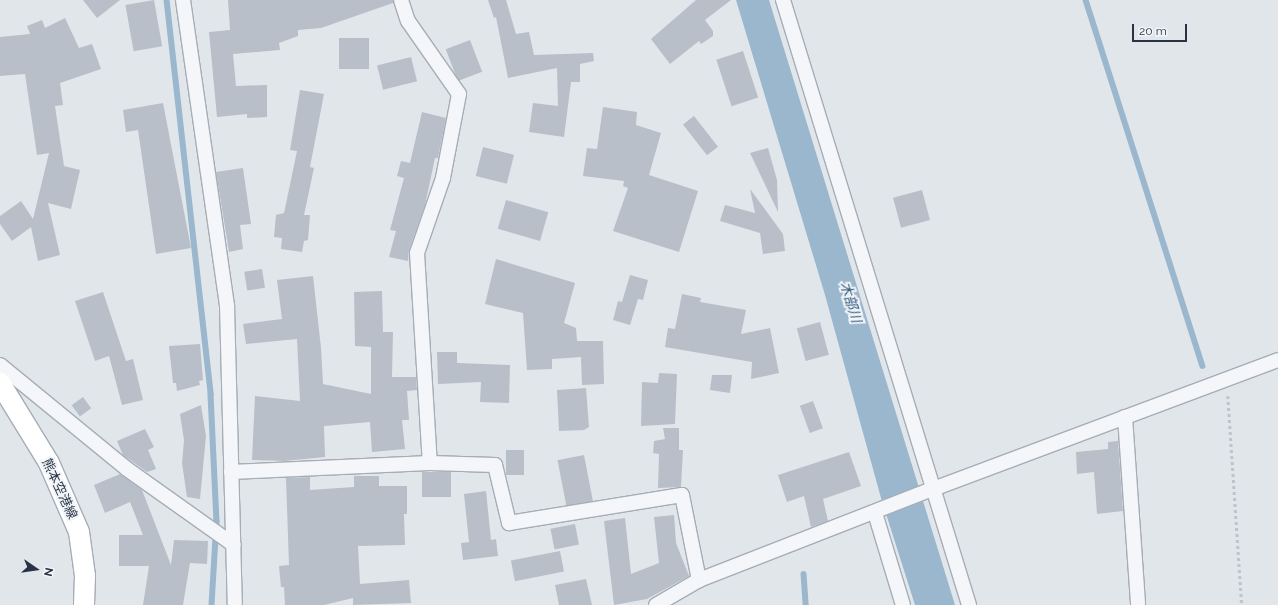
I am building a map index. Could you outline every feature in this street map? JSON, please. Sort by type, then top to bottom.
[{"type":"main road","name":"熊本空港線","points":[[0,383],[49,464],[79,532],[85,576],[84,605]]},
{"type":"street","points":[[184,0],[227,306],[235,605]]},
{"type":"street","points":[[401,0],[408,21],[459,94],[443,178],[417,253],[430,463]]},
{"type":"street","points":[[783,0],[969,605]]},
{"type":"street","points":[[656,605],[699,580],[875,513],[933,489],[1278,360]]},
{"type":"street","points":[[0,365],[127,470],[234,545]]},
{"type":"street","points":[[1125,417],[1138,605]]},
{"type":"street","points":[[231,472],[430,463],[495,465],[509,523],[682,495],[699,580]]},
{"type":"street","points":[[875,513],[903,605]]},
{"type":"path","points":[[1226,379],[1242,605]]},
{"type":"water","name":"木部川","points":[[736,0],[769,0],[955,605],[915,605],[881,498],[825,295]]},
{"type":"building","points":[[83,0],[120,0],[97,18]]},
{"type":"building","points":[[154,0],[162,46],[134,51],[125,5]]},
{"type":"building","points":[[228,0],[393,0],[393,3],[321,28],[298,30],[298,36],[279,43],[280,50],[233,54],[236,86],[267,85],[267,117],[247,118],[247,114],[217,117],[209,32],[230,30]]},
{"type":"building","points":[[488,0],[506,0],[516,34],[529,32],[534,55],[593,53],[594,61],[580,64],[580,82],[571,82],[564,137],[529,132],[533,103],[558,106],[557,68],[508,78],[496,17],[494,18]]},
{"type":"building","points":[[696,0],[731,0],[705,20],[713,31],[713,36],[701,44],[699,41],[670,64],[651,39]]},
{"type":"building","points":[[65,18],[79,48],[92,44],[101,69],[60,83],[63,105],[55,106],[64,166],[80,170],[71,209],[48,203],[60,255],[38,261],[31,227],[12,241],[0,224],[0,216],[21,201],[33,219],[49,153],[37,155],[25,74],[0,76],[0,37],[30,34],[27,26],[42,20],[45,28]]},
{"type":"building","points":[[339,38],[369,38],[369,69],[339,69]]},
{"type":"building","points":[[470,40],[482,72],[458,81],[446,49]]},
{"type":"building","points":[[743,51],[758,98],[732,106],[716,60]]},
{"type":"building","points":[[411,57],[417,81],[383,90],[377,65]]},
{"type":"building","points":[[300,90],[324,94],[310,167],[314,168],[304,215],[310,215],[308,240],[304,241],[302,252],[281,249],[282,238],[274,237],[276,215],[284,213],[297,151],[290,150]]},
{"type":"building","points":[[163,103],[191,248],[156,254],[138,130],[126,132],[123,110]]},
{"type":"building","points":[[603,107],[637,112],[636,125],[661,133],[649,175],[698,191],[679,252],[613,231],[628,188],[623,186],[624,181],[583,176],[587,148],[597,149]]},
{"type":"building","points":[[422,112],[446,118],[438,158],[435,158],[425,205],[409,250],[408,261],[389,257],[396,231],[390,230],[404,178],[397,176],[401,161],[410,163]]},
{"type":"building","points":[[694,116],[718,147],[707,155],[683,125]]},
{"type":"building","points":[[483,147],[514,155],[507,184],[476,176]]},
{"type":"building","points":[[768,148],[777,180],[778,212],[750,153]]},
{"type":"building","points":[[243,168],[251,224],[240,225],[243,249],[229,252],[216,172]]},
{"type":"building","points":[[750,189],[783,234],[785,251],[763,254],[760,233],[720,221],[725,205],[755,213]]},
{"type":"building","points":[[922,190],[930,220],[901,228],[893,198]]},
{"type":"building","points":[[506,200],[548,212],[540,241],[498,229]]},
{"type":"building","points":[[496,259],[575,283],[564,323],[576,328],[577,341],[603,341],[604,384],[582,385],[581,357],[552,359],[552,369],[527,370],[523,313],[485,304]]},
{"type":"building","points":[[262,269],[265,288],[247,291],[244,272]]},
{"type":"building","points":[[630,275],[648,280],[643,300],[638,299],[630,325],[613,320],[618,301],[622,302]]},
{"type":"building","points":[[313,276],[321,348],[323,384],[371,394],[371,347],[355,346],[354,292],[382,291],[383,332],[393,332],[392,377],[416,377],[417,390],[407,391],[409,420],[402,420],[405,449],[372,452],[370,422],[324,426],[325,457],[285,461],[252,460],[255,396],[300,401],[297,339],[246,344],[243,324],[282,319],[277,280]]},
{"type":"building","points":[[103,292],[126,361],[133,359],[143,400],[122,405],[109,356],[95,361],[75,301]]},
{"type":"building","points":[[682,294],[701,298],[700,302],[746,310],[741,334],[770,328],[779,373],[751,379],[752,362],[665,347],[668,328],[675,329]]},
{"type":"building","points":[[820,322],[829,355],[806,361],[797,328]]},
{"type":"building","points":[[200,344],[203,380],[199,381],[200,385],[177,391],[176,383],[173,383],[169,346]]},
{"type":"building","points":[[437,352],[457,352],[457,363],[510,365],[509,403],[480,402],[481,382],[438,384]]},
{"type":"building","points":[[659,373],[677,374],[675,424],[641,426],[642,382],[658,383]]},
{"type":"building","points":[[712,375],[732,375],[730,393],[710,390]]},
{"type":"building","points":[[586,388],[589,427],[584,430],[559,431],[557,390]]},
{"type":"building","points":[[83,397],[91,408],[80,417],[72,405]]},
{"type":"building","points":[[813,401],[823,428],[810,433],[800,406]]},
{"type":"building","points":[[201,405],[206,436],[200,499],[187,497],[182,463],[184,440],[180,414]]},
{"type":"building","points":[[663,428],[679,428],[679,450],[683,450],[681,487],[658,488],[659,454],[653,453],[654,441],[665,439]]},
{"type":"building","points":[[145,429],[154,447],[148,450],[156,469],[147,472],[123,455],[117,441]]},
{"type":"building","points":[[1118,441],[1123,511],[1097,514],[1094,472],[1077,474],[1076,452],[1108,449],[1108,442]]},
{"type":"building","points":[[506,450],[524,450],[524,475],[506,475]]},
{"type":"building","points":[[849,452],[861,486],[823,499],[828,521],[811,527],[804,496],[787,502],[778,475]]},
{"type":"building","points":[[584,455],[593,501],[566,506],[557,460]]},
{"type":"building","points":[[422,472],[451,472],[451,497],[422,497]]},
{"type":"building","points":[[120,474],[142,490],[171,565],[174,540],[208,541],[207,564],[190,563],[183,605],[143,605],[149,566],[119,566],[119,535],[143,535],[130,502],[105,513],[94,485]]},
{"type":"building","points":[[354,476],[379,476],[379,486],[407,486],[407,514],[404,514],[405,545],[358,546],[360,584],[409,580],[411,603],[353,605],[353,598],[324,605],[285,605],[284,587],[281,587],[279,566],[289,565],[286,478],[310,477],[310,490],[354,487]]},
{"type":"building","points":[[486,491],[491,540],[496,539],[498,556],[463,560],[461,543],[469,542],[464,494]]},
{"type":"building","points":[[674,515],[676,543],[689,576],[647,599],[614,605],[604,521],[625,518],[631,574],[659,563],[654,517]]},
{"type":"building","points":[[575,524],[579,545],[554,549],[550,529]]},
{"type":"building","points":[[560,551],[564,572],[515,581],[511,561]]},
{"type":"building","points":[[586,579],[592,605],[559,605],[555,585]]},
{"type":"waterway","points":[[167,0],[211,395],[217,521],[212,605]]},
{"type":"waterway","points":[[1086,0],[1203,366]]},
{"type":"waterway","points":[[804,574],[806,605]]}]
